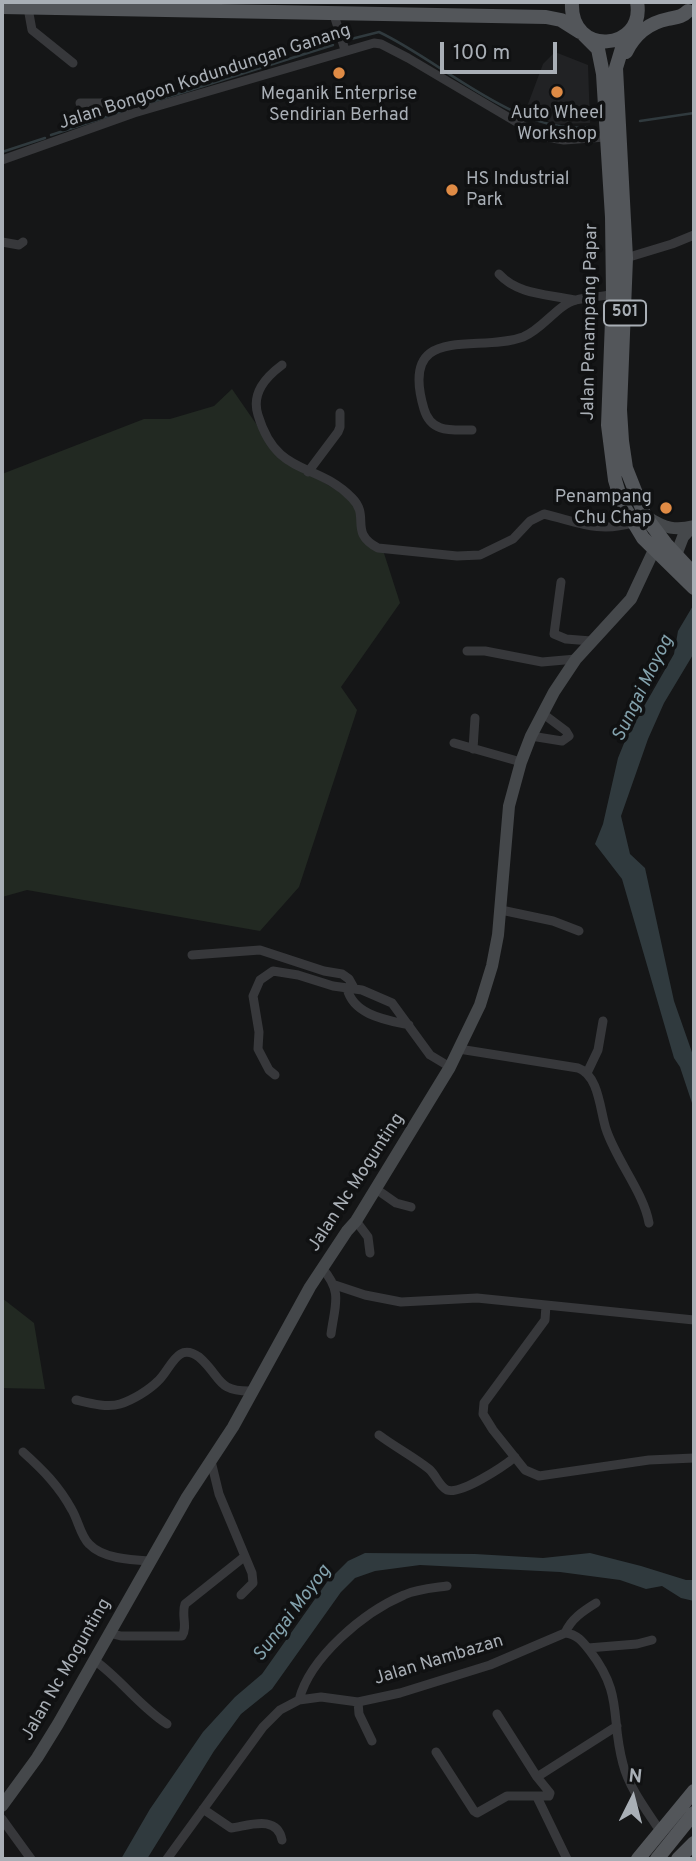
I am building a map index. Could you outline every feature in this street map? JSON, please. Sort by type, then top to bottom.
[{"type":"main road","points":[[572,2],[574,22],[582,33]]},
{"type":"main road","name":"Jalan Penampang Papar","points":[[637,2],[638,16],[616,68],[626,258],[620,410],[622,441],[639,519],[654,550],[687,572]]},
{"type":"main road","points":[[2,7],[546,17],[561,20],[594,40],[605,42],[616,40],[660,13],[691,10]]},
{"type":"main road","points":[[617,100],[624,85],[624,59],[634,38],[643,28],[655,22],[682,16],[691,10]]},
{"type":"main road","points":[[515,16],[523,24],[563,31],[577,38],[596,58],[604,91]]},
{"type":"main road","name":"Jalan Penampang Papar","points":[[582,33],[598,49],[603,64],[612,217],[609,446],[615,480],[622,503],[676,555],[694,588]]},
{"type":"main road","points":[[638,1859],[694,1791]]},
{"type":"main road","points":[[671,1818],[694,1800]]},
{"type":"main road","points":[[657,1859],[694,1813]]},
{"type":"main road","points":[[678,1859],[694,1843]]},
{"type":"street","points":[[27,8],[32,30],[73,63]]},
{"type":"street","points":[[334,15],[345,50]]},
{"type":"street","name":"Jalan Bongoon Kodundungan Ganang","points":[[2,160],[134,113],[366,44],[380,44],[540,136],[564,139],[606,137]]},
{"type":"street","points":[[80,103],[126,103],[134,113]]},
{"type":"street","points":[[626,258],[694,235]]},
{"type":"street","points":[[2,242],[19,245],[23,242]]},
{"type":"street","points":[[499,274],[514,286],[537,294],[574,300],[613,294]]},
{"type":"street","points":[[472,430],[443,430],[436,427],[426,415],[419,384],[423,361],[427,355],[450,344],[494,343],[524,336],[540,329],[574,300]]},
{"type":"street","points":[[282,365],[261,386],[256,409],[261,425],[274,448],[291,463],[351,497],[360,511],[361,533],[364,538],[384,549],[465,557],[480,555],[513,539],[530,521],[544,514],[592,527],[614,528],[639,519],[677,530],[693,527]]},
{"type":"street","points":[[308,472],[338,432],[340,413]]},
{"type":"street","points":[[676,555],[683,537],[693,527]]},
{"type":"street","name":"Jalan Nc Mogunting","points":[[2,1806],[37,1758],[151,1561],[233,1427],[322,1268],[346,1231],[356,1221],[450,1067],[475,1017],[492,966],[501,910],[509,806],[531,736],[554,692],[576,659],[631,599],[654,550]]},
{"type":"street","points":[[561,582],[554,634],[566,639],[591,641]]},
{"type":"street","points":[[467,651],[485,651],[541,662],[576,659]]},
{"type":"street","points":[[531,736],[562,741],[569,736],[542,713]]},
{"type":"street","points":[[473,749],[475,718]]},
{"type":"street","points":[[454,743],[521,762]]},
{"type":"street","points":[[501,910],[553,921],[579,931]]},
{"type":"street","points":[[192,955],[260,950],[324,971],[342,974],[349,979],[352,1000],[364,1011],[409,1025]]},
{"type":"street","points":[[275,1075],[269,1070],[258,1049],[259,1031],[253,996],[260,980],[273,971],[351,988],[392,1003],[430,1055],[450,1067]]},
{"type":"street","points":[[587,1073],[598,1050],[603,1021]]},
{"type":"street","points":[[459,1049],[578,1068],[587,1073],[597,1094],[613,1147],[643,1205],[649,1223]]},
{"type":"street","points":[[376,1189],[396,1203],[411,1207]]},
{"type":"street","points":[[356,1221],[368,1237],[370,1253]]},
{"type":"street","points":[[322,1268],[335,1285],[336,1291],[331,1334]]},
{"type":"street","points":[[335,1285],[365,1295],[401,1302],[477,1298],[694,1320]]},
{"type":"street","points":[[546,1305],[545,1320],[484,1403],[485,1419],[531,1474],[539,1476],[649,1460],[694,1458]]},
{"type":"street","points":[[76,1400],[110,1406],[123,1403],[158,1382],[174,1357],[184,1352],[194,1353],[199,1357],[225,1388],[237,1392],[252,1391]]},
{"type":"street","points":[[379,1435],[430,1470],[443,1487],[450,1491],[458,1490],[501,1468],[515,1457]]},
{"type":"street","points":[[23,1452],[53,1479],[74,1513],[88,1544],[102,1552],[151,1561]]},
{"type":"street","points":[[211,1461],[219,1494],[252,1573],[253,1583],[241,1595]]},
{"type":"street","points":[[109,1633],[121,1636],[183,1636],[185,1630],[182,1611],[185,1604],[244,1557]]},
{"type":"street","points":[[171,1858],[263,1727],[280,1710],[299,1700],[311,1672],[332,1645],[359,1623],[405,1594],[446,1586]]},
{"type":"street","points":[[596,1603],[581,1613],[565,1633],[577,1636],[606,1673],[613,1690],[623,1765],[643,1805],[660,1831]]},
{"type":"street","name":"Jalan Nambazan","points":[[299,1700],[321,1697],[358,1702],[400,1693],[490,1665],[565,1633]]},
{"type":"street","points":[[588,1648],[637,1644],[652,1640]]},
{"type":"street","points":[[94,1660],[115,1676],[147,1710],[167,1724]]},
{"type":"street","points":[[358,1702],[359,1714],[372,1741]]},
{"type":"street","points":[[436,1752],[474,1811],[483,1811],[507,1796],[550,1795],[497,1714]]},
{"type":"street","points":[[537,1777],[617,1726]]},
{"type":"street","points":[[537,1797],[568,1859]]},
{"type":"street","points":[[203,1809],[231,1828],[253,1823],[274,1825],[281,1832],[282,1840]]},
{"type":"street","points":[[2,1819],[31,1859]]},
{"type":"shaded area","points":[[555,52],[588,65],[590,123],[555,124],[525,112],[543,64]]},
{"type":"shaded area","points":[[232,389],[277,454],[341,493],[356,507],[366,538],[382,547],[400,603],[341,687],[357,710],[299,887],[260,931],[27,890],[2,897],[2,474],[144,419],[170,419],[214,406]]},
{"type":"shaded area","points":[[694,604],[694,653],[664,703],[648,739],[621,816],[630,854],[645,868],[674,1001],[694,1058],[694,1109],[680,1067],[674,1058],[622,879],[595,844],[603,824],[618,758],[627,736],[674,654],[678,631]]},
{"type":"shaded area","points":[[2,1298],[34,1323],[45,1389],[2,1388]]},
{"type":"shaded area","points":[[365,1553],[543,1558],[590,1553],[694,1580],[694,1601],[681,1598],[662,1586],[646,1589],[620,1580],[560,1572],[420,1565],[375,1571],[355,1578],[341,1592],[272,1689],[241,1714],[214,1751],[147,1859],[121,1859],[150,1809],[203,1732],[235,1697],[262,1674],[327,1582],[348,1561]]},
{"type":"waterway","points":[[351,39],[379,32],[507,108],[534,120],[561,126],[588,127]]},
{"type":"waterway","points":[[140,106],[333,45]]},
{"type":"waterway","points":[[51,135],[128,110]]},
{"type":"waterway","points":[[640,121],[694,113]]},
{"type":"waterway","points":[[2,152],[45,138]]},
{"type":"place","name":"Meganik Enterprise Sendirian Berhad","points":[[339,73]]},
{"type":"place","name":"Auto Wheel Workshop","points":[[557,92]]},
{"type":"place","name":"HS Industrial Park","points":[[452,190]]},
{"type":"place","name":"Penampang Chu Chap","points":[[666,508]]},
{"type":"water label","name":"Sungai Moyog","points":[[644,689]]},
{"type":"water label","name":"Sungai Moyog","points":[[293,1614]]}]
